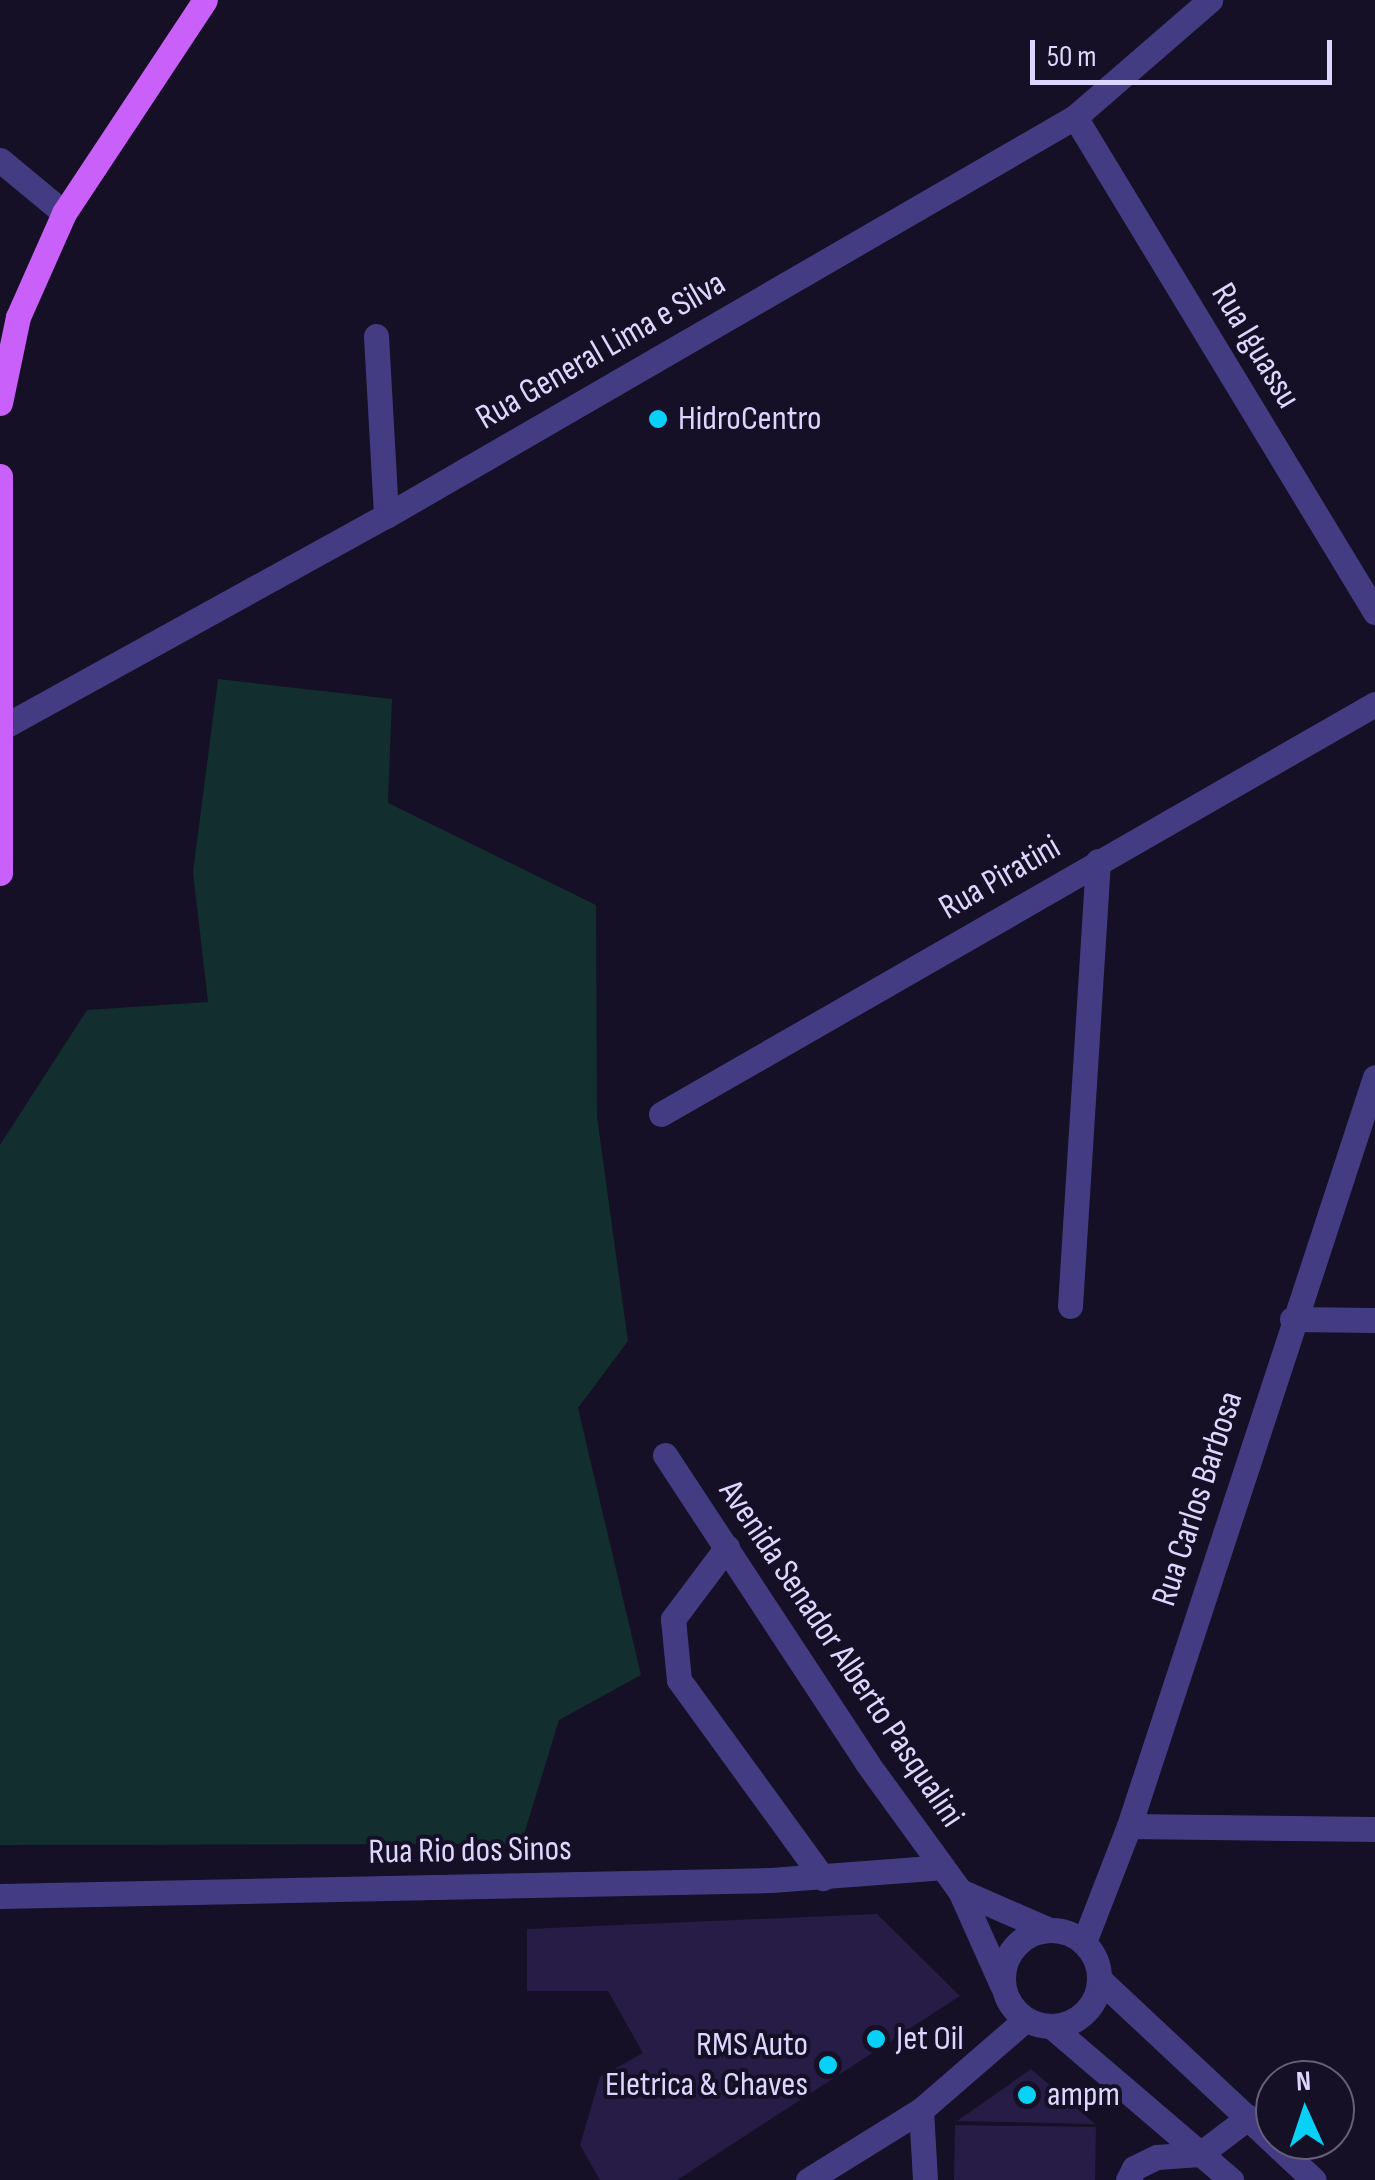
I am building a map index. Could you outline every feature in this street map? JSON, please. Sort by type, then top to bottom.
[{"type":"main road","points":[[0,404],[18,316],[64,213],[204,0]]},
{"type":"main road","points":[[0,476],[4,727],[0,872]]},
{"type":"street","name":"Rua General Lima e Silva","points":[[4,727],[386,516],[1075,117],[1210,0]]},
{"type":"street","name":"Rua Iguassu","points":[[1075,117],[1375,612]]},
{"type":"street","points":[[0,160],[64,213]]},
{"type":"street","points":[[376,336],[386,516]]},
{"type":"street","name":"Rua Piratini","points":[[661,1114],[1375,704]]},
{"type":"street","points":[[1070,1306],[1098,861]]},
{"type":"street","name":"Rua Carlos Barbosa","points":[[1084,1942],[1129,1826],[1292,1319],[1375,1077]]},
{"type":"street","points":[[1292,1319],[1375,1320]]},
{"type":"street","name":"Avenida Senador Alberto Pasqualini","points":[[665,1455],[960,1891],[1002,1985]]},
{"type":"street","points":[[727,1547],[673,1619],[678,1680],[822,1878]]},
{"type":"street","points":[[1129,1826],[1375,1829]]},
{"type":"street","name":"Rua Rio dos Sinos","points":[[0,1896],[822,1878],[942,1867]]},
{"type":"street","name":"Avenida Senador Alberto Pasqualini","points":[[960,1891],[1047,1929]]},
{"type":"street","points":[[1231,2180],[1038,2023],[1002,1985],[1012,1947],[1047,1929],[1084,1942],[1099,1979],[1314,2180]]},
{"type":"street","points":[[809,2180],[921,2110],[1038,2023],[1082,2015],[1099,1979]]},
{"type":"street","points":[[921,2110],[925,2180]]},
{"type":"street","points":[[1128,2180],[1134,2168],[1158,2157],[1200,2154],[1249,2117]]},
{"type":"green space","points":[[218,679],[392,699],[388,803],[596,905],[597,1117],[628,1341],[578,1408],[641,1675],[559,1720],[521,1844],[0,1845],[0,1145],[87,1010],[208,1002],[193,872]]},
{"type":"building","points":[[877,1914],[960,1996],[677,2180],[600,2180],[580,2145],[600,2077],[643,2053],[608,1991],[527,1991],[527,1929]]},
{"type":"building","name":"ampm","points":[[1031,2069],[1095,2124],[957,2121]]},
{"type":"building","points":[[955,2125],[1096,2127],[1095,2180],[954,2180]]},
{"type":"place","name":"HidroCentro","points":[[658,419]]},
{"type":"place","name":"Jet Oil","points":[[876,2039]]},
{"type":"place","name":"RMS Auto Eletrica & Chaves","points":[[828,2065]]},
{"type":"place","name":"ampm","points":[[1027,2095]]}]
